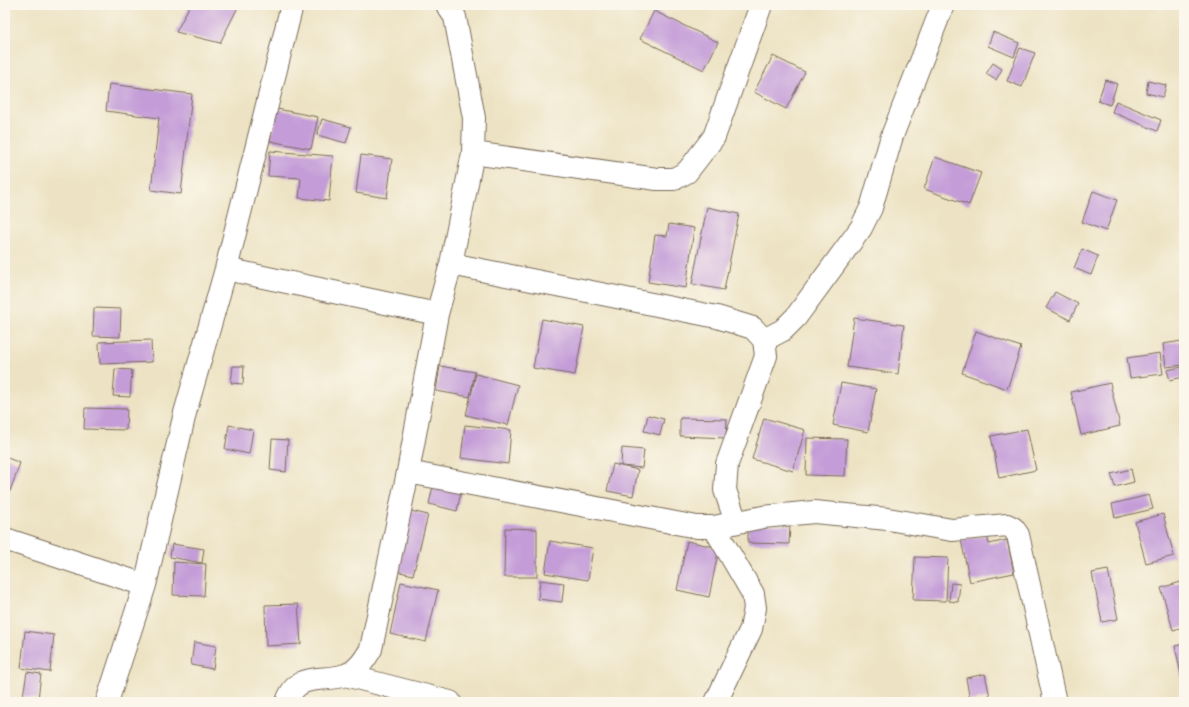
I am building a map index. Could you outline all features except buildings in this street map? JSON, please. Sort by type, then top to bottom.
[{"type":"street","points":[[107,702],[145,585],[185,413],[226,269],[292,5]]},
{"type":"street","points":[[345,675],[362,664],[371,649],[408,472],[437,314],[451,264],[473,153],[474,118],[455,17],[447,5]]},
{"type":"street","points":[[473,153],[657,179],[674,179],[687,172],[714,137],[761,5]]},
{"type":"street","points":[[764,340],[783,330],[796,317],[861,228],[871,208],[892,136],[943,5]]},
{"type":"street","points":[[451,264],[717,317],[753,328],[764,340],[766,356],[727,464],[725,490],[736,522]]},
{"type":"street","points":[[226,269],[437,314]]},
{"type":"street","points":[[408,472],[697,527],[714,527],[763,517],[814,512],[888,519],[952,530],[1007,525],[1013,528],[1018,535],[1055,702]]},
{"type":"street","points":[[714,527],[753,594],[755,608],[751,629],[716,702]]},
{"type":"street","points":[[5,539],[145,585]]},
{"type":"street","points":[[287,702],[290,693],[300,684],[314,678],[345,675],[450,702]]}]
